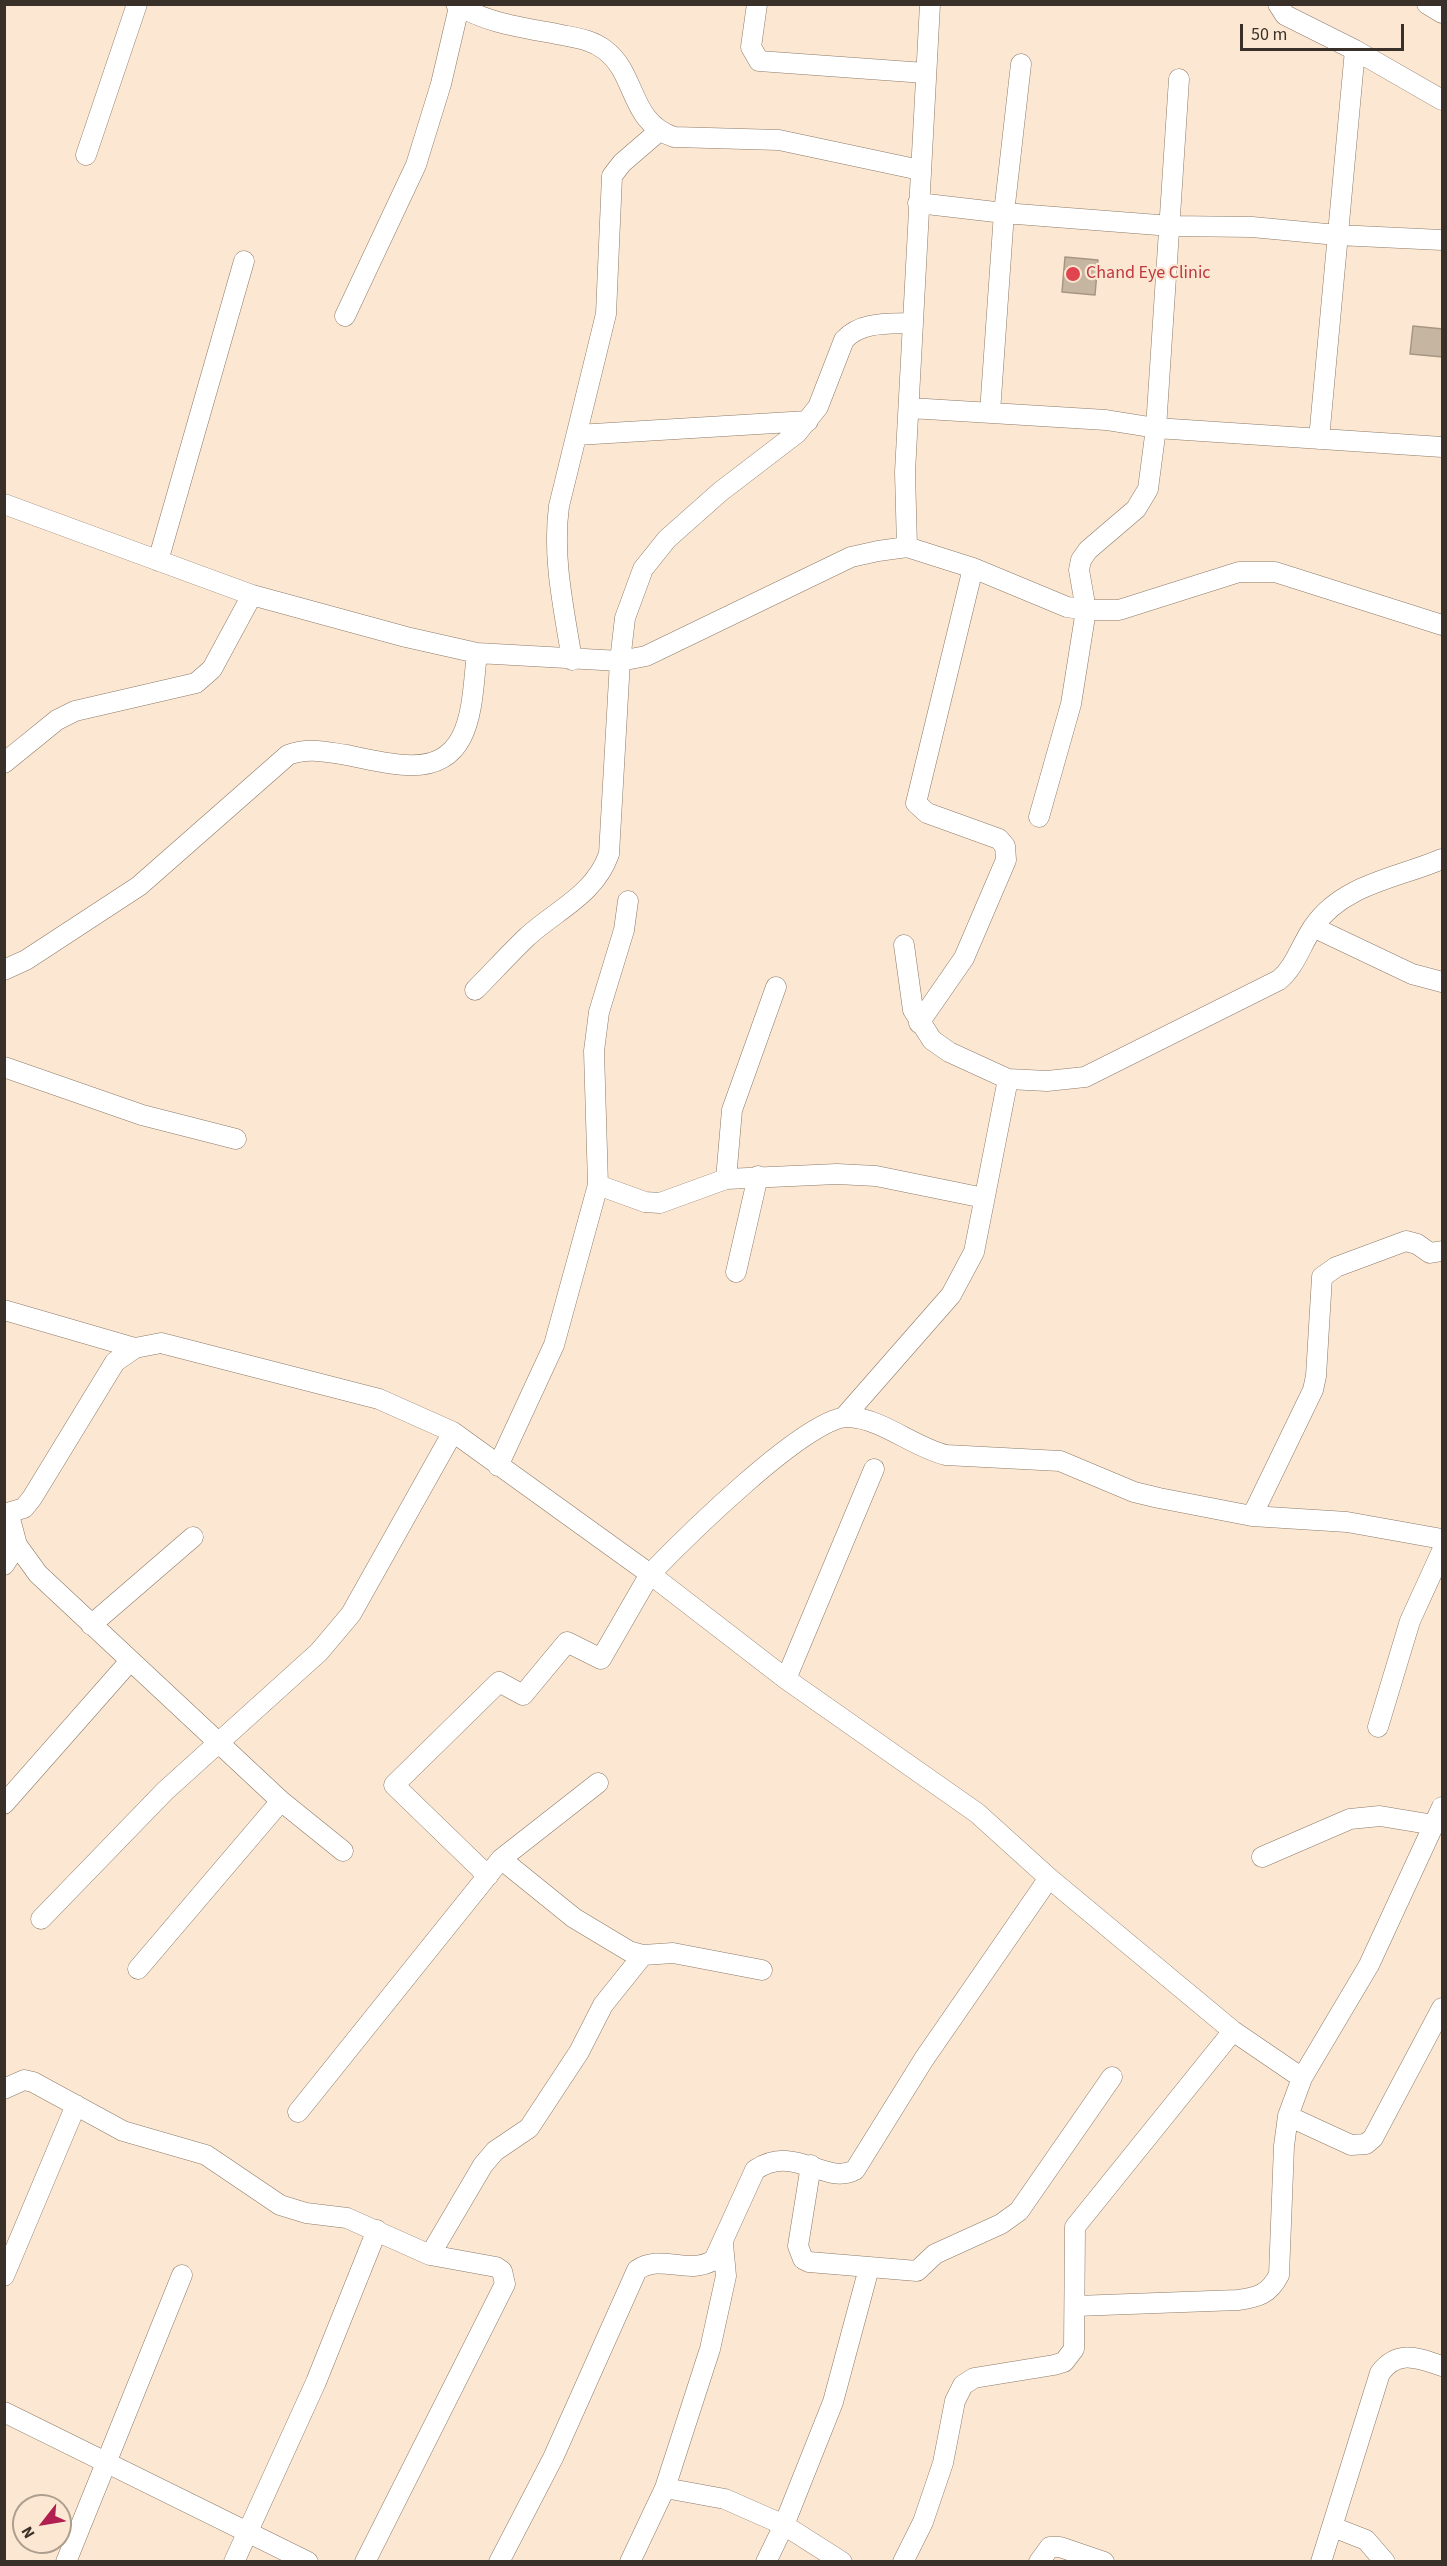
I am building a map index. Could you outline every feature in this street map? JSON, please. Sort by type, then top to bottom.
[{"type":"street","points":[[86,154],[137,4]]},
{"type":"street","points":[[757,4],[751,46],[759,61],[925,73]]},
{"type":"street","points":[[907,547],[905,472],[930,4]]},
{"type":"street","points":[[1278,4],[1285,15],[1355,50],[1443,100]]},
{"type":"street","points":[[1427,4],[1443,14]]},
{"type":"street","points":[[345,316],[416,165],[441,84],[458,6],[489,20],[589,41],[606,51],[617,63],[648,121],[658,132],[674,137],[779,140],[920,170]]},
{"type":"street","points":[[1319,439],[1355,50]]},
{"type":"street","points":[[990,412],[1004,213],[1021,64]]},
{"type":"street","points":[[1039,817],[1071,705],[1086,610],[1078,570],[1081,560],[1088,550],[1143,500],[1148,489],[1156,428],[1172,226],[1179,79]]},
{"type":"street","points":[[572,660],[556,557],[556,532],[606,314],[612,176],[622,163],[658,132]]},
{"type":"street","points":[[918,202],[1004,213],[1172,226],[1252,227],[1337,236],[1443,240]]},
{"type":"street","points":[[158,561],[244,261]]},
{"type":"street","points":[[475,990],[530,935],[582,894],[603,872],[609,854],[620,661],[626,618],[632,595],[643,569],[654,554],[720,492],[797,433],[808,421],[818,407],[844,340],[852,332],[863,326],[913,323]]},
{"type":"street","points":[[910,408],[1106,420],[1156,428],[1443,447]]},
{"type":"street","points":[[577,435],[808,421]]},
{"type":"street","points":[[4,504],[252,595],[338,620],[477,653],[620,661],[662,650],[851,557],[907,547],[973,568],[1067,607],[1086,610],[1119,610],[1239,572],[1256,570],[1275,572],[1443,625]]},
{"type":"street","points":[[919,1023],[964,958],[1006,860],[1005,846],[999,839],[927,813],[916,803],[973,568]]},
{"type":"street","points":[[4,763],[57,720],[75,711],[196,683],[204,678],[212,669],[252,595]]},
{"type":"street","points":[[4,970],[26,960],[140,886],[288,755],[311,750],[406,765],[424,765],[444,758],[456,748],[464,736],[477,653]]},
{"type":"street","points":[[904,945],[913,1010],[919,1023],[932,1040],[950,1052],[1008,1079],[1068,1080],[1104,1069],[1279,980],[1288,972],[1313,927],[1336,903],[1360,889],[1443,859]]},
{"type":"street","points":[[498,1466],[554,1345],[598,1185],[594,1051],[599,1012],[624,930],[628,901]]},
{"type":"street","points":[[1313,927],[1412,974],[1443,981]]},
{"type":"street","points":[[726,1179],[732,1110],[776,987]]},
{"type":"street","points":[[4,1067],[142,1115],[236,1139]]},
{"type":"street","points":[[488,1876],[394,1785],[499,1682],[523,1695],[567,1642],[601,1659],[650,1574],[694,1529],[808,1432],[845,1416],[951,1295],[974,1252],[1008,1079]]},
{"type":"street","points":[[598,1185],[645,1202],[660,1203],[726,1179],[837,1174],[876,1176],[984,1198]]},
{"type":"street","points":[[736,1272],[758,1176]]},
{"type":"street","points":[[1252,1516],[1313,1390],[1317,1376],[1322,1277],[1336,1268],[1406,1241],[1417,1244],[1430,1253],[1443,1251]]},
{"type":"street","points":[[4,1310],[135,1348]]},
{"type":"street","points":[[343,1851],[281,1801],[91,1625],[39,1574],[17,1545],[7,1514],[24,1508],[32,1498],[115,1362],[135,1348],[161,1342],[290,1374],[379,1399],[453,1432],[650,1574],[786,1679],[977,1813],[1049,1878],[1233,2031],[1302,2078]]},
{"type":"street","points":[[845,1416],[868,1420],[930,1451],[946,1455],[1060,1461],[1134,1492],[1252,1516],[1347,1522],[1443,1539]]},
{"type":"street","points":[[41,1919],[165,1791],[319,1652],[351,1614],[453,1432]]},
{"type":"street","points":[[786,1679],[874,1469]]},
{"type":"street","points":[[91,1625],[193,1538]]},
{"type":"street","points":[[4,1565],[17,1545]]},
{"type":"street","points":[[1378,1727],[1410,1621],[1443,1551]]},
{"type":"street","points":[[4,1804],[130,1661]]},
{"type":"street","points":[[298,2112],[501,1859],[598,1783]]},
{"type":"street","points":[[138,1969],[281,1801]]},
{"type":"street","points":[[1076,2306],[1238,2300],[1251,2298],[1272,2288],[1279,2275],[1284,2146],[1288,2116],[1302,2078],[1369,1965],[1443,1807]]},
{"type":"street","points":[[1262,1857],[1350,1819],[1364,1816],[1434,1825]]},
{"type":"street","points":[[501,1859],[591,1929],[629,1952],[643,1955],[674,1953],[762,1970]]},
{"type":"street","points":[[499,2562],[553,2458],[637,2270],[657,2262],[691,2268],[705,2266],[714,2260],[755,2170],[774,2161],[811,2165],[840,2175],[855,2170],[924,2059],[1049,1878]]},
{"type":"street","points":[[430,2255],[483,2165],[495,2151],[529,2128],[568,2070],[603,2005],[643,1955]]},
{"type":"street","points":[[1288,2116],[1351,2145],[1366,2144],[1373,2138],[1443,2008]]},
{"type":"street","points":[[903,2562],[931,2498],[943,2463],[955,2401],[963,2385],[974,2378],[1064,2362],[1074,2349],[1075,2226],[1233,2031]]},
{"type":"street","points":[[811,2165],[798,2246],[800,2254],[810,2262],[917,2271],[935,2254],[1007,2220],[1019,2211],[1112,2077]]},
{"type":"street","points":[[4,2089],[24,2080],[123,2131],[206,2155],[280,2205],[306,2213],[347,2218],[430,2255],[496,2267],[502,2271],[505,2284],[365,2562]]},
{"type":"street","points":[[4,2276],[76,2105]]},
{"type":"street","points":[[234,2562],[316,2382],[377,2230]]},
{"type":"street","points":[[630,2562],[665,2488],[711,2349],[726,2276],[723,2244]]},
{"type":"street","points":[[766,2562],[784,2525],[833,2402],[869,2268]]},
{"type":"street","points":[[66,2562],[182,2275]]},
{"type":"street","points":[[1320,2562],[1333,2527],[1380,2373],[1386,2365],[1399,2357],[1411,2356],[1443,2366]]},
{"type":"street","points":[[4,2412],[106,2460],[308,2562]]},
{"type":"street","points":[[665,2488],[724,2499],[784,2525],[842,2562]]},
{"type":"street","points":[[1333,2527],[1366,2540],[1385,2562]]},
{"type":"street","points":[[1039,2562],[1050,2547],[1060,2547],[1104,2562]]},
{"type":"building","name":"Chand Eye Clinic","points":[[1065,257],[1098,260],[1095,295],[1062,292]]},
{"type":"building","points":[[1413,326],[1443,329],[1443,357],[1410,354]]},
{"type":"place","name":"Chand Eye Clinic","points":[[1073,274]]}]
